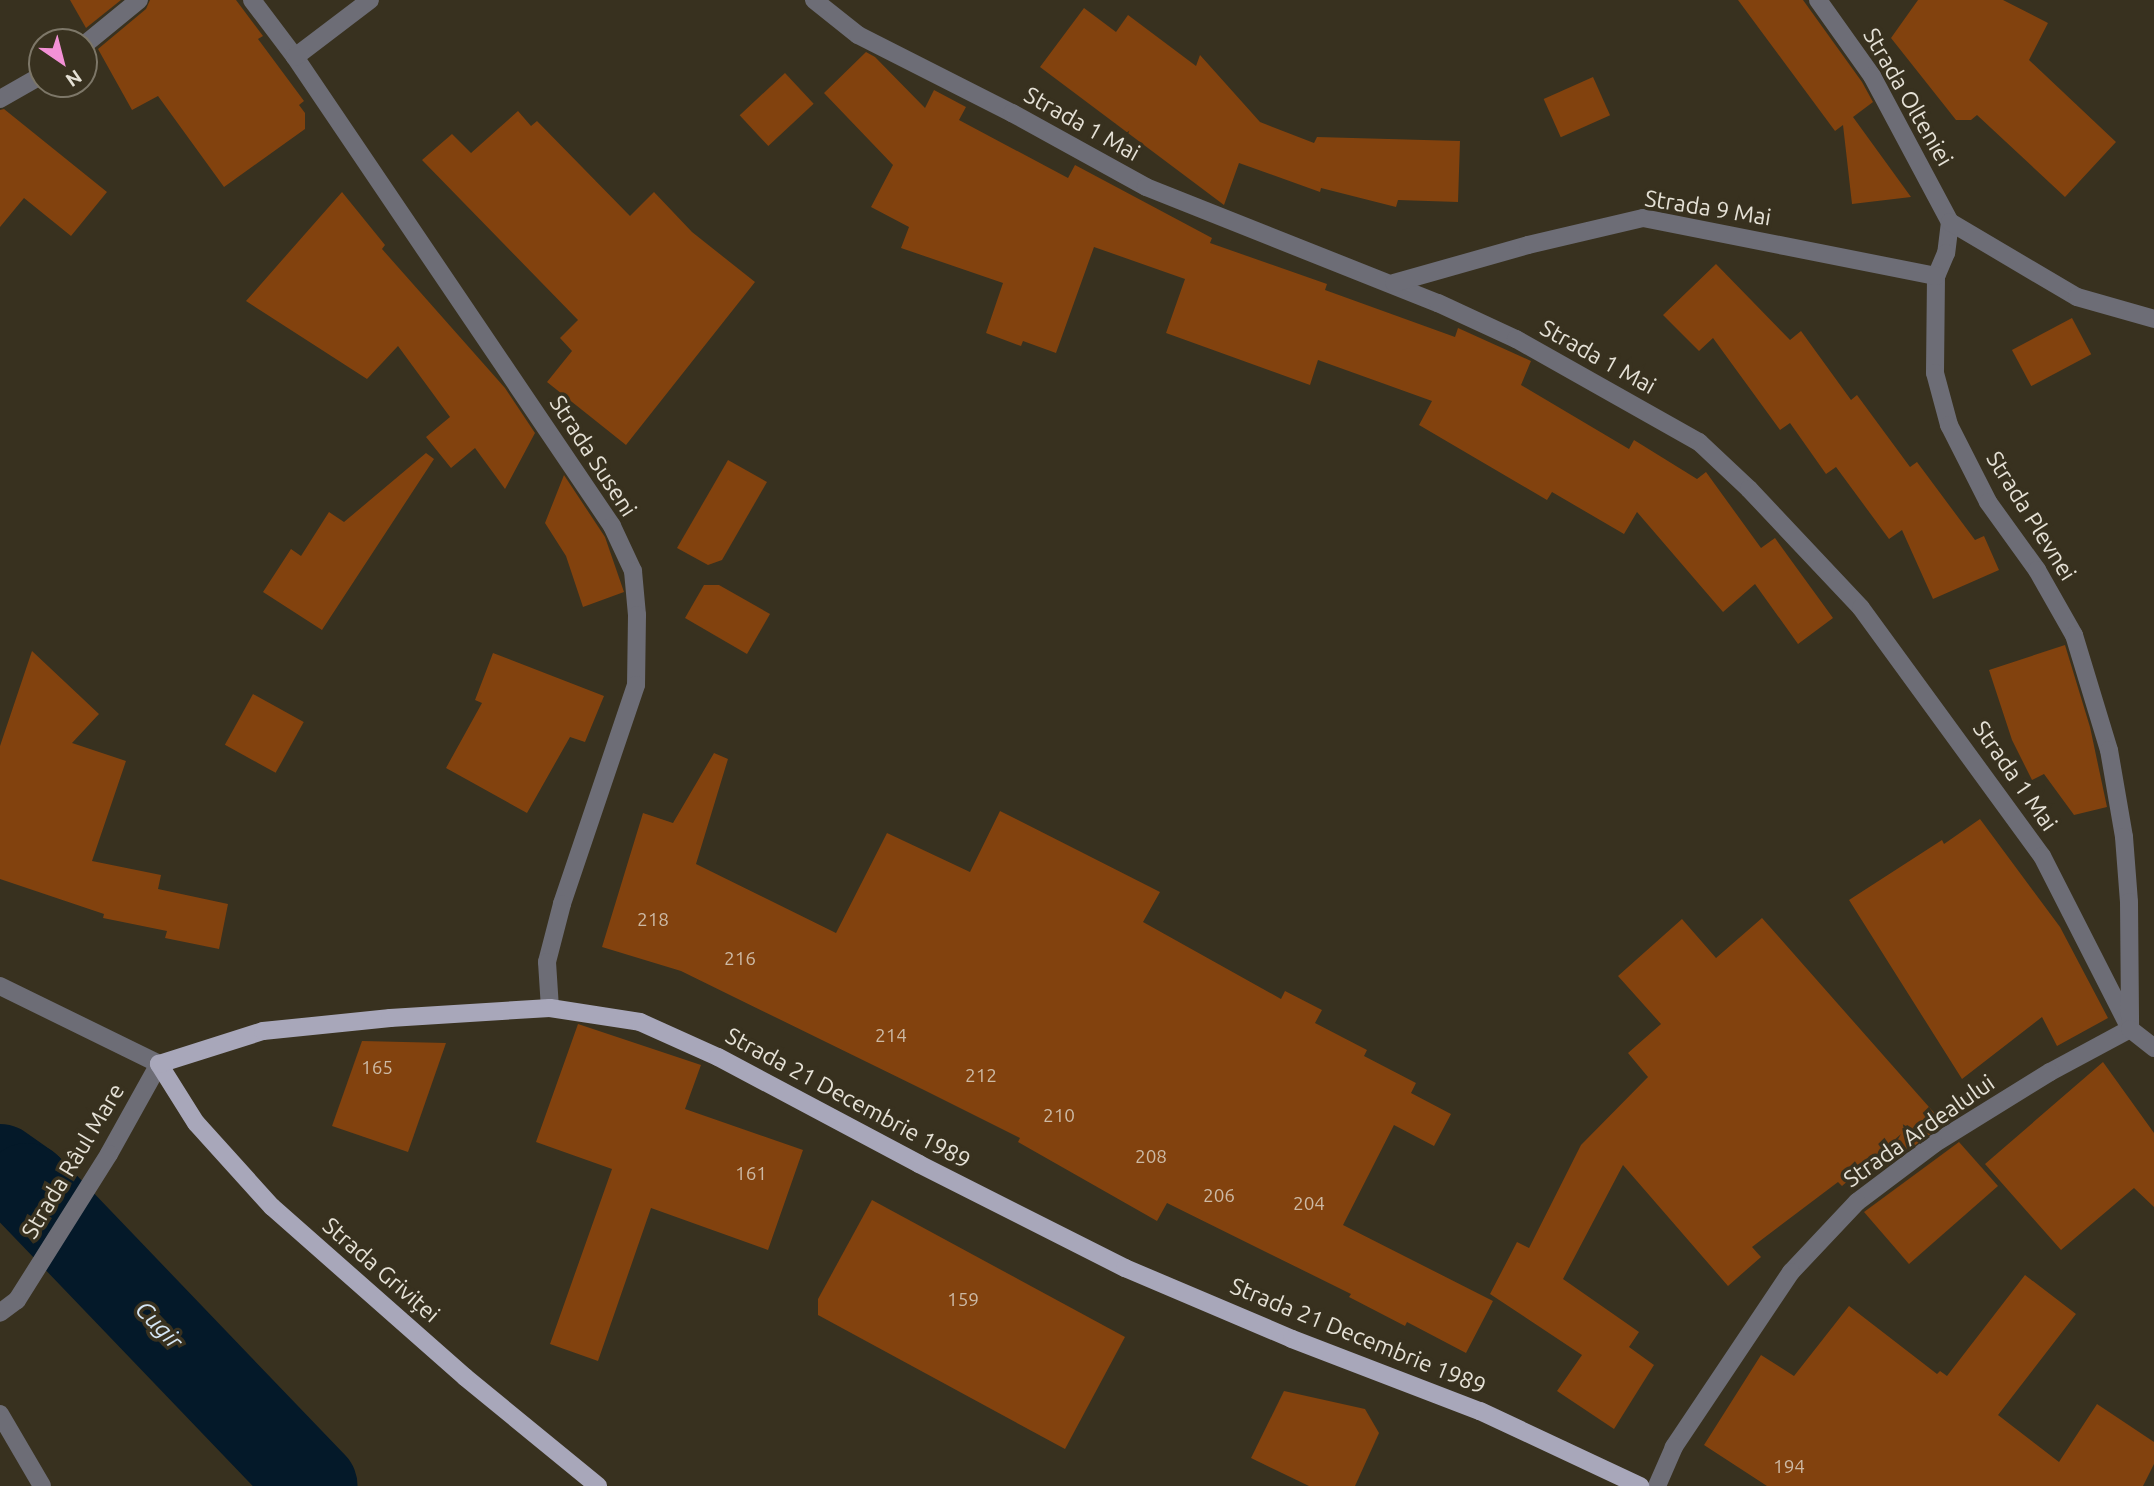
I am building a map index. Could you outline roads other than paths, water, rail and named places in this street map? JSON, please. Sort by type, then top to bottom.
[{"type":"main road","name":"Strada 21 Decembrie 1989","points":[[159,1064],[263,1031],[390,1018],[550,1008],[640,1022],[685,1042],[1125,1268],[1293,1339],[1480,1411],[1640,1486]]},
{"type":"main road","name":"Strada Griviței","points":[[159,1064],[196,1123],[272,1206],[465,1377],[598,1486]]},
{"type":"street","points":[[98,34],[139,0]]},
{"type":"street","name":"Strada Suseni","points":[[252,0],[295,57],[612,526],[633,571],[637,615],[636,685],[562,904],[547,962],[550,1008]]},
{"type":"street","points":[[295,57],[370,0]]},
{"type":"street","name":"Strada 1 Mai","points":[[814,0],[858,35],[1012,113],[1146,187],[1394,283],[1516,339],[1699,442],[1749,489],[1861,608],[2042,856],[2130,1029]]},
{"type":"street","name":"Strada Olteniei","points":[[1818,0],[1872,76],[1950,222]]},
{"type":"street","points":[[0,99],[28,83]]},
{"type":"street","name":"Strada 9 Mai","points":[[1394,283],[1528,245],[1643,218],[1936,276]]},
{"type":"street","points":[[1950,222],[2077,297],[2154,319]]},
{"type":"street","name":"Strada Plevnei","points":[[1950,222],[1946,253],[1936,276],[1935,373],[1949,425],[1988,502],[2037,570],[2074,635],[2109,750],[2124,837],[2129,902],[2130,1029]]},
{"type":"street","points":[[0,986],[159,1064]]},
{"type":"street","points":[[2130,1029],[2154,1048]]},
{"type":"street","name":"Strada Ardealului","points":[[1657,1486],[1674,1447],[1791,1272],[1857,1202],[1934,1144],[2050,1072],[2130,1029]]},
{"type":"street","name":"Strada Râul Mare","points":[[0,1313],[17,1300],[95,1177],[159,1064]]},
{"type":"street","points":[[0,1414],[41,1486]]},
{"type":"waterway","name":"Cugir","points":[[0,1168],[27,1187],[314,1486]]}]
